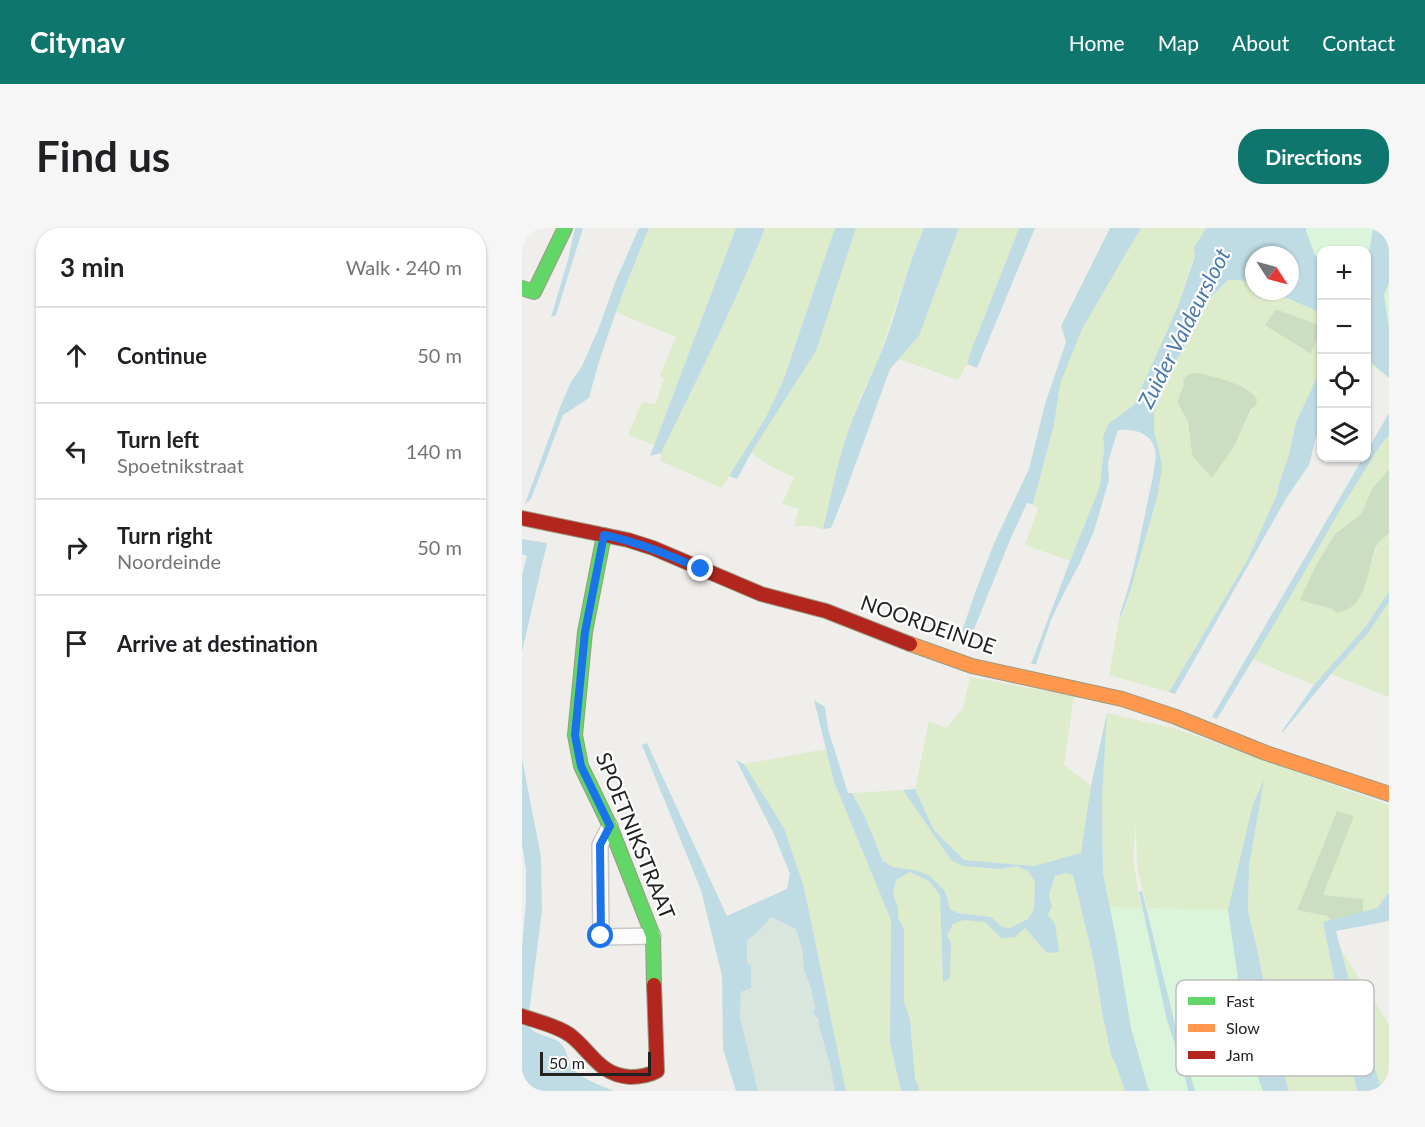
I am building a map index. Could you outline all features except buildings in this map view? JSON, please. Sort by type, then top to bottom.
[{"type":"street","points":[[522,288],[534,292],[565,228]]},
{"type":"street","name":"NOORDEINDE","points":[[522,518],[628,540],[653,548],[761,594],[826,611],[972,666],[1122,699],[1176,717],[1266,753],[1389,794]]},
{"type":"street","name":"SPOETNIKSTRAAT","points":[[522,1016],[556,1027],[571,1036],[606,1071],[624,1077],[648,1077],[657,1071],[653,936],[610,826],[581,766],[575,735],[585,632],[604,535]]},
{"type":"street","points":[[610,826],[600,845],[601,936],[653,936]]},
{"type":"green space","points":[[649,228],[736,228],[654,445],[628,435],[642,402],[655,404],[664,379],[660,376],[676,337],[616,312]]},
{"type":"green space","points":[[765,228],[835,228],[777,395],[747,449],[721,488],[661,461],[661,453],[728,314]]},
{"type":"green space","points":[[856,228],[924,228],[877,363],[860,398],[844,443],[823,529],[794,526],[799,509],[782,504],[794,477],[774,468],[751,453],[816,351]]},
{"type":"green space","points":[[959,228],[1019,228],[967,364],[958,380],[899,359],[919,336]]},
{"type":"green space","points":[[1141,228],[1206,228],[1191,264],[1178,306],[1134,405],[1108,424],[1103,437],[1100,486],[1070,561],[1025,545],[1038,508],[1032,506],[1054,425],[1060,384],[1082,329]]},
{"type":"green space","points":[[1205,228],[1389,228],[1389,377],[1371,366],[1371,246],[1317,246],[1317,311],[1289,300],[1299,300],[1299,246],[1245,246],[1245,280],[1231,275],[1215,290],[1184,284]]},
{"type":"green space","points":[[1228,280],[1245,282],[1245,300],[1297,302],[1317,311],[1317,324],[1276,309],[1265,324],[1311,354],[1317,340],[1317,377],[1296,422],[1278,492],[1247,561],[1169,692],[1109,675],[1120,614],[1122,617],[1157,498],[1161,459],[1154,431],[1154,412],[1172,368],[1198,323],[1206,302]],"holes":[[[1200,373],[1248,389],[1256,406],[1252,409],[1235,445],[1192,455],[1188,421],[1177,402],[1184,385]]]},
{"type":"green space","points":[[1276,309],[1317,324],[1317,340],[1311,354],[1265,325]]},
{"type":"green space","points":[[1200,373],[1247,389],[1257,399],[1256,406],[1251,409],[1235,445],[1212,478],[1192,455],[1188,421],[1177,402],[1184,385],[1183,380],[1188,374]]},
{"type":"green space","points":[[1389,435],[1389,469],[1372,489],[1361,514],[1335,534],[1316,565],[1301,600],[1343,612],[1352,606],[1360,597],[1379,540],[1389,534],[1389,591],[1367,625],[1314,685],[1252,659],[1340,510]]},
{"type":"green space","points":[[1389,469],[1389,534],[1378,543],[1365,584],[1356,603],[1337,613],[1332,609],[1300,600],[1316,565],[1335,534],[1361,514],[1372,489]]},
{"type":"green space","points":[[1389,602],[1388,697],[1331,674],[1368,633]]},
{"type":"green space","points":[[970,677],[1074,696],[1064,765],[1091,786],[1082,853],[1034,866],[964,860],[934,830],[915,789],[929,721],[946,728],[963,708]]},
{"type":"green space","points":[[1107,713],[1177,729],[1389,805],[1389,892],[1377,908],[1363,912],[1363,899],[1323,895],[1353,817],[1337,811],[1297,910],[1327,916],[1331,920],[1323,922],[1335,980],[1263,980],[1248,911],[1249,866],[1263,783],[1228,910],[1194,980],[1176,980],[1174,1020],[1137,867],[1138,801],[1133,857],[1137,885],[1167,1020],[1149,1091],[1103,873],[1102,799]]},
{"type":"green space","points":[[826,749],[834,782],[891,920],[890,1043],[901,1091],[846,1091],[804,887],[784,828],[744,764]]},
{"type":"green space","points":[[903,790],[951,860],[1000,869],[1017,866],[1028,871],[1035,882],[1034,909],[1028,919],[1010,928],[1002,927],[991,917],[958,913],[950,909],[945,891],[914,870],[893,867],[883,861],[865,817],[852,793]]},
{"type":"green space","points":[[1337,811],[1354,816],[1323,895],[1363,899],[1363,912],[1331,920],[1327,916],[1297,910]]},
{"type":"green space","points":[[910,872],[929,881],[940,895],[943,982],[947,936],[953,924],[964,920],[985,921],[1001,938],[1025,928],[1047,953],[1048,915],[1052,907],[1049,895],[1055,876],[1066,873],[1073,875],[1093,958],[1103,1017],[1125,1091],[920,1091],[915,1079],[910,1019],[904,1002],[904,929],[898,917],[898,907],[893,894],[896,880]]},
{"type":"green space","points":[[1110,907],[1228,910],[1248,980],[1176,980],[1176,1076],[1276,1076],[1280,1091],[1149,1091],[1131,1028]]},
{"type":"green space","points":[[1341,950],[1360,980],[1349,980]]},
{"type":"green space","points":[[1374,1001],[1389,1024],[1389,1091],[1382,1091],[1374,1066]]},
{"type":"green space","points":[[1284,1076],[1354,1076],[1357,1091],[1289,1091]]},
{"type":"shaded area","points":[[770,917],[796,929],[802,949],[804,970],[815,1007],[813,1013],[819,1026],[835,1091],[758,1091],[740,1017],[741,992],[751,988],[747,963],[747,940],[759,931]]},
{"type":"water","points":[[575,228],[583,228],[556,315],[551,317],[568,260]]},
{"type":"water","points":[[639,228],[649,228],[609,333],[589,398],[563,415],[531,499],[525,504],[561,405],[598,330],[616,280]]},
{"type":"water","points":[[736,228],[765,228],[728,314],[661,453],[650,456]]},
{"type":"water","points":[[835,228],[856,228],[816,351],[737,479],[729,476],[765,419],[783,381]]},
{"type":"water","points":[[924,228],[959,228],[919,336],[890,369],[831,528],[823,529],[848,430],[887,337]]},
{"type":"water","points":[[1019,228],[1035,228],[977,368],[967,364]]},
{"type":"water","points":[[1110,228],[1141,228],[1082,329],[1060,384],[1054,425],[1033,504],[1027,503],[968,644],[959,640],[995,541],[1029,469],[1045,404],[1066,342],[1061,326]]},
{"type":"water","name":"Zuider Valdeursloot","points":[[1206,228],[1306,228],[1317,257],[1317,311],[1291,300],[1299,300],[1299,246],[1245,246],[1245,282],[1228,280],[1206,302],[1198,323],[1172,368],[1154,412],[1154,431],[1162,468],[1157,498],[1121,617],[1139,543],[1156,454],[1153,443],[1145,435],[1135,431],[1118,430],[1108,462],[1109,480],[1094,531],[1051,620],[1036,664],[1031,664],[1100,486],[1103,437],[1108,424],[1134,405],[1178,306],[1195,256],[1194,248]]},
{"type":"water","points":[[1373,228],[1389,228],[1389,283],[1384,295],[1389,328],[1389,378],[1371,362],[1370,246]]},
{"type":"water","points":[[1317,377],[1317,434],[1309,465],[1287,497],[1175,694],[1169,692],[1247,561],[1278,492],[1296,422]]},
{"type":"water","points":[[1389,413],[1389,435],[1371,460],[1371,444]]},
{"type":"water","points":[[1361,462],[1370,462],[1217,719],[1212,717]]},
{"type":"water","points":[[522,539],[547,543],[522,652],[522,575],[527,556],[522,554]]},
{"type":"water","points":[[1389,591],[1389,602],[1368,633],[1283,732],[1314,685],[1367,625]]},
{"type":"water","points":[[814,700],[825,707],[828,729],[848,793],[852,793],[865,817],[883,861],[893,867],[929,875],[945,891],[950,909],[958,913],[991,917],[1002,927],[1010,928],[1028,919],[1034,909],[1035,882],[1028,871],[1017,866],[1000,869],[963,866],[951,860],[903,790],[915,789],[934,830],[964,860],[1034,866],[1081,853],[1091,786],[1107,713],[1102,799],[1103,873],[1131,1028],[1149,1091],[1125,1091],[1112,1058],[1093,958],[1073,875],[1066,873],[1055,876],[1049,895],[1052,907],[1048,915],[1055,924],[1059,952],[1047,953],[1025,928],[1015,937],[1001,938],[985,922],[964,920],[953,924],[947,936],[951,943],[950,978],[943,982],[940,895],[929,881],[910,872],[896,880],[893,894],[898,907],[898,917],[904,929],[904,1002],[910,1019],[915,1079],[920,1091],[901,1091],[890,1043],[891,920],[834,782]]},
{"type":"water","points":[[647,743],[727,916],[787,889],[790,874],[773,832],[736,760],[744,764],[784,828],[804,887],[846,1091],[835,1091],[818,1020],[813,1013],[815,1007],[804,970],[802,949],[796,929],[771,917],[759,931],[747,940],[747,963],[751,965],[751,988],[741,992],[740,1017],[758,1091],[736,1091],[723,1049],[722,976],[701,890],[642,745]]},
{"type":"water","points":[[522,758],[541,857],[542,911],[529,1027],[562,1044],[572,1067],[580,1075],[614,1091],[522,1091],[522,948],[526,870],[522,844]]},
{"type":"water","points":[[1264,780],[1249,866],[1248,911],[1263,980],[1238,980],[1228,910],[1253,804]]},
{"type":"water","points":[[1142,891],[1176,1027],[1176,1048],[1167,1020],[1139,892]]},
{"type":"water","points":[[1389,892],[1389,921],[1336,931],[1349,980],[1335,980],[1323,922],[1377,908]]},
{"type":"water","points":[[1374,1066],[1382,1091],[1357,1091],[1354,1076],[1374,1076]]},
{"type":"water","points":[[1185,1076],[1191,1076],[1195,1091],[1188,1091]]},
{"type":"water","points":[[1257,1076],[1284,1076],[1289,1091],[1263,1091]]},
{"type":"traffic: fast","points":[[522,288],[534,292],[565,228]]},
{"type":"traffic: fast","points":[[604,535],[585,632],[575,735],[581,766],[610,826],[653,936],[654,985]]},
{"type":"traffic: slow","points":[[910,644],[972,666],[1122,699],[1176,717],[1266,753],[1389,794]]},
{"type":"traffic: jam","points":[[522,518],[628,540],[653,548],[761,594],[826,611],[910,644]]},
{"type":"traffic: jam","points":[[522,1016],[553,1026],[570,1035],[610,1072],[630,1077],[644,1076],[657,1071],[654,985]]},
{"type":"route","points":[[601,936],[600,845],[610,826],[581,766],[575,735],[585,632],[604,535],[653,548],[701,569]]}]
